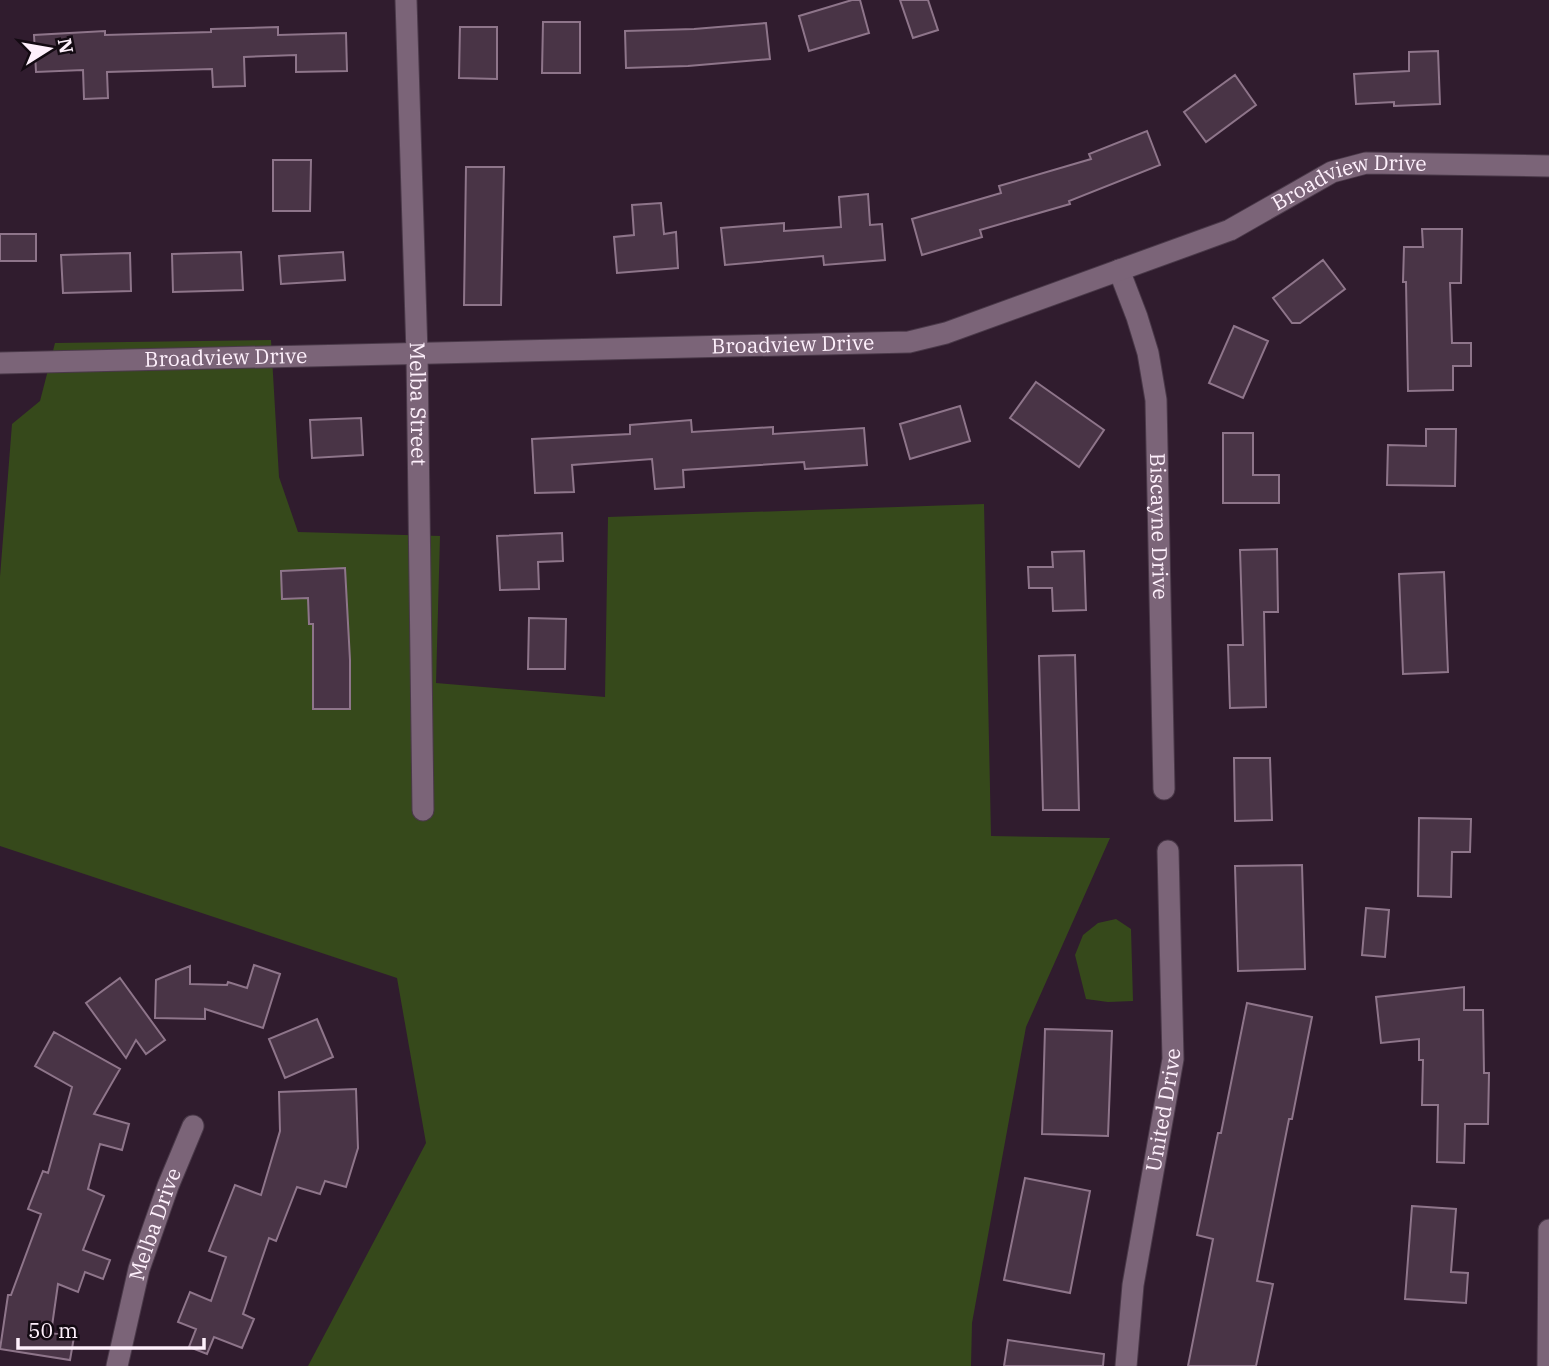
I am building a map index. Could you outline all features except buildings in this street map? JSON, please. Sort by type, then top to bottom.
[{"type":"street","name":"Melba Street","points":[[406,0],[417,354],[423,810]]},
{"type":"street","name":"Broadview Drive","points":[[0,363],[909,342],[946,333],[1230,230],[1332,172],[1349,166],[1366,163],[1549,166]]},
{"type":"street","name":"Biscayne Drive","points":[[1119,270],[1148,353],[1156,400],[1164,789]]},
{"type":"street","name":"United Drive","points":[[1126,1366],[1133,1285],[1173,1059],[1168,851]]},
{"type":"street","name":"Melba Drive","points":[[117,1366],[139,1269],[193,1126]]},
{"type":"street","points":[[1548,1366],[1549,1230]]},
{"type":"green space","points":[[271,340],[279,477],[298,532],[440,536],[436,683],[605,697],[608,517],[984,504],[991,836],[1110,838],[1026,1027],[972,1323],[971,1366],[308,1366],[426,1143],[397,978],[0,846],[0,577],[12,424],[40,401],[55,343]]},
{"type":"green space","points":[[1116,919],[1131,929],[1133,1001],[1086,999],[1075,955],[1083,935],[1098,923]]}]
